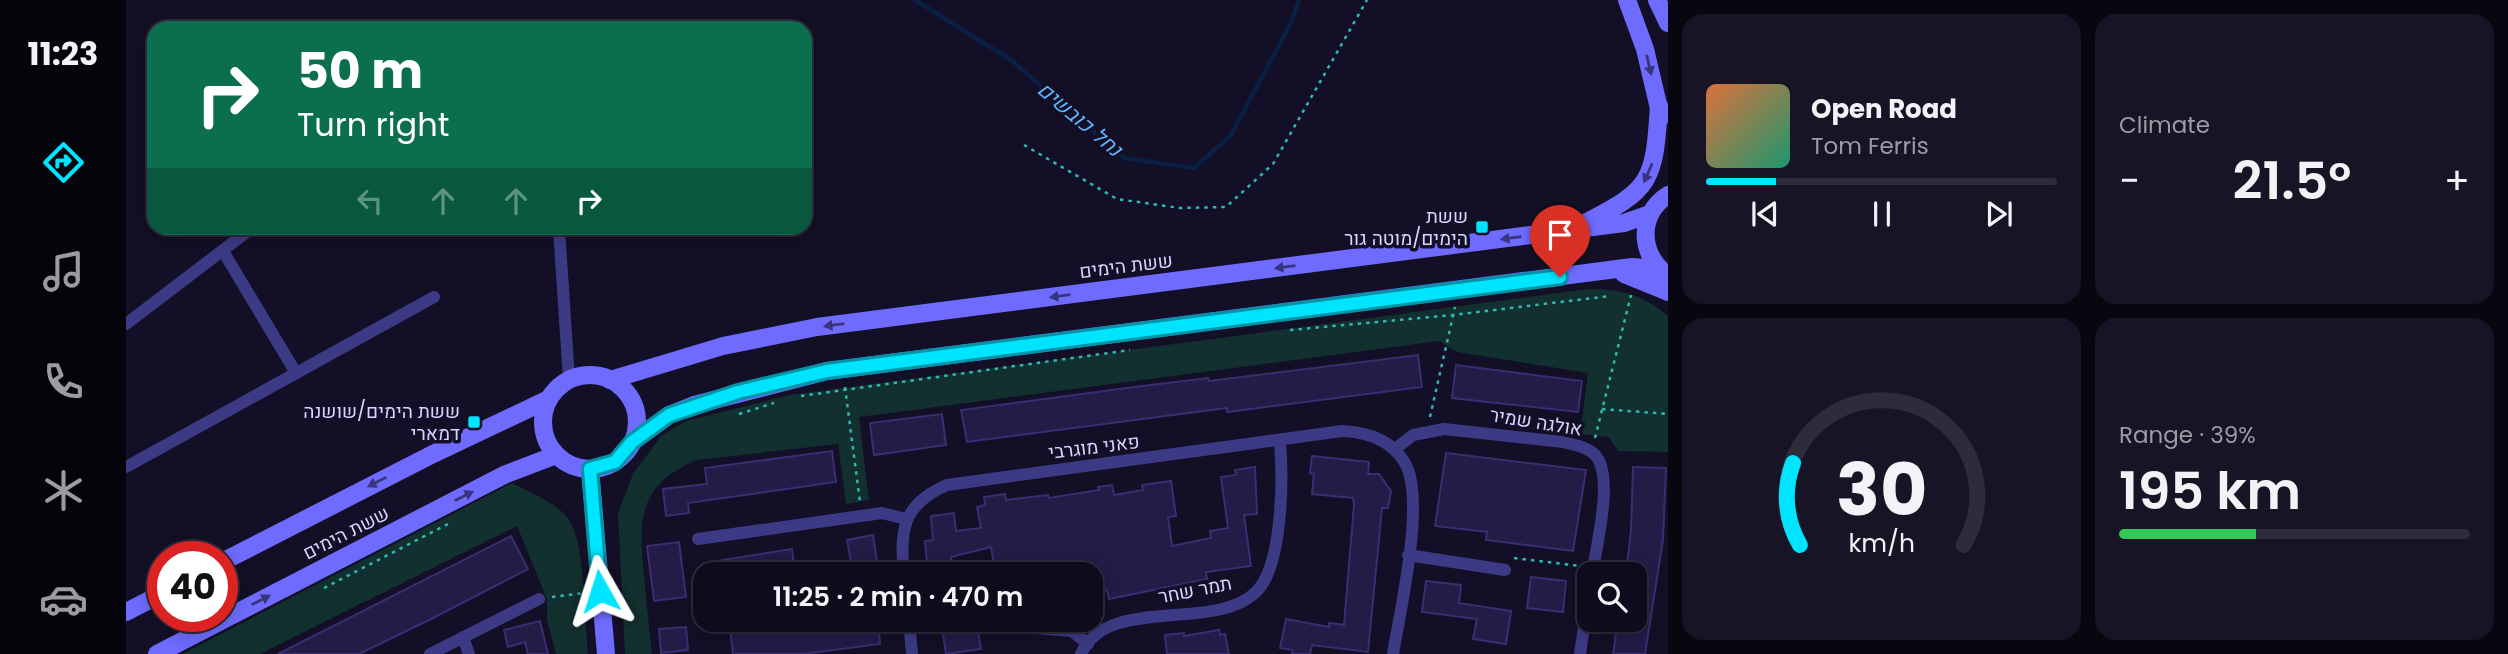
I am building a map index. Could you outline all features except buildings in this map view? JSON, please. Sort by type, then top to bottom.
[{"type":"main road","points":[[1627,0],[1645,48],[1668,147]]},
{"type":"main road","points":[[1657,0],[1668,23]]},
{"type":"main road","points":[[1569,230],[1626,202],[1642,186],[1656,153],[1658,106]]},
{"type":"main road","points":[[1663,273],[1650,258],[1645,243],[1645,228],[1650,214],[1667,191]]},
{"type":"main road","name":"ששת הימים","points":[[610,380],[723,346],[817,327],[1625,223],[1650,214]]},
{"type":"main road","points":[[632,442],[637,428],[631,400],[610,380],[583,376],[569,380],[549,399],[543,429],[548,443],[566,463],[590,469],[615,462],[632,442],[669,415],[694,405],[782,380],[842,369],[1632,267],[1663,273]]},
{"type":"main road","points":[[1610,270],[1636,277],[1668,292]]},
{"type":"main road","name":"ששת הימים","points":[[238,554],[433,454],[549,399]]},
{"type":"main road","name":"ששת הימים","points":[[157,654],[504,475],[556,455]]},
{"type":"main road","points":[[590,469],[606,654]]},
{"type":"main road","points":[[126,612],[147,601]]},
{"type":"street","points":[[126,324],[243,235]]},
{"type":"street","points":[[559,235],[569,380]]},
{"type":"street","points":[[223,251],[296,373]]},
{"type":"street","points":[[126,467],[434,297]]},
{"type":"street","name":"אולגה שמיר","points":[[1427,430],[1444,429],[1563,443],[1591,452],[1602,468],[1605,488],[1593,562]]},
{"type":"street","points":[[1393,654],[1412,516],[1410,477],[1395,449],[1413,435],[1427,430]]},
{"type":"street","name":"פאני מוגרבי","points":[[906,519],[923,498],[947,485],[1342,432],[1362,432],[1382,439],[1395,449]]},
{"type":"street","name":"תמר שחר","points":[[1084,649],[1099,633],[1121,622],[1217,610],[1239,604],[1256,592],[1274,559],[1282,462],[1280,442]]},
{"type":"street","points":[[698,539],[882,513],[906,519],[901,545],[903,562]]},
{"type":"street","points":[[1408,555],[1505,570]]},
{"type":"street","points":[[430,654],[539,599]]},
{"type":"street","points":[[910,632],[912,654]]},
{"type":"street","points":[[1073,632],[1084,649]]},
{"type":"street","points":[[1580,654],[1583,632]]},
{"type":"street","points":[[463,637],[469,654]]},
{"type":"path","points":[[1024,145],[1117,198],[1180,208],[1226,207],[1273,164],[1367,0]]},
{"type":"path","points":[[1591,452],[1636,277]]},
{"type":"path","points":[[1427,430],[1459,290]]},
{"type":"path","points":[[1284,330],[1453,315],[1610,296]]},
{"type":"path","points":[[793,398],[1139,349]]},
{"type":"path","points":[[842,369],[862,516]]},
{"type":"path","points":[[739,414],[779,402]]},
{"type":"path","points":[[1602,409],[1668,414]]},
{"type":"path","points":[[1505,570],[1506,557],[1577,569]]},
{"type":"path","points":[[539,599],[600,591]]},
{"type":"green space","points":[[1589,289],[1611,290],[1641,298],[1668,316],[1668,452],[1618,451],[1609,437],[1580,434],[1588,373],[1457,352],[1439,341],[859,417],[869,500],[846,504],[838,444],[697,460],[663,480],[646,505],[643,520],[642,554],[652,654],[625,654],[618,513],[633,474],[661,436],[686,421],[790,395]]},
{"type":"green space","points":[[512,483],[553,505],[571,523],[582,568],[588,654],[556,654],[547,620],[547,599],[517,526],[260,654],[182,654],[224,632],[238,632],[238,625]]},
{"type":"waterway","name":"נחל כובשים","points":[[915,0],[1011,60],[1124,158],[1194,168],[1231,135],[1291,23],[1299,0]]},
{"type":"place","name":"ששת הימים/מוטה גור","points":[[1482,227]]},
{"type":"place","name":"ששת הימים/שושנה דמארי","points":[[474,422]]},
{"type":"route","points":[[600,591],[590,469],[615,462],[632,442],[669,415],[694,405],[782,380],[827,371],[1560,277]]}]
